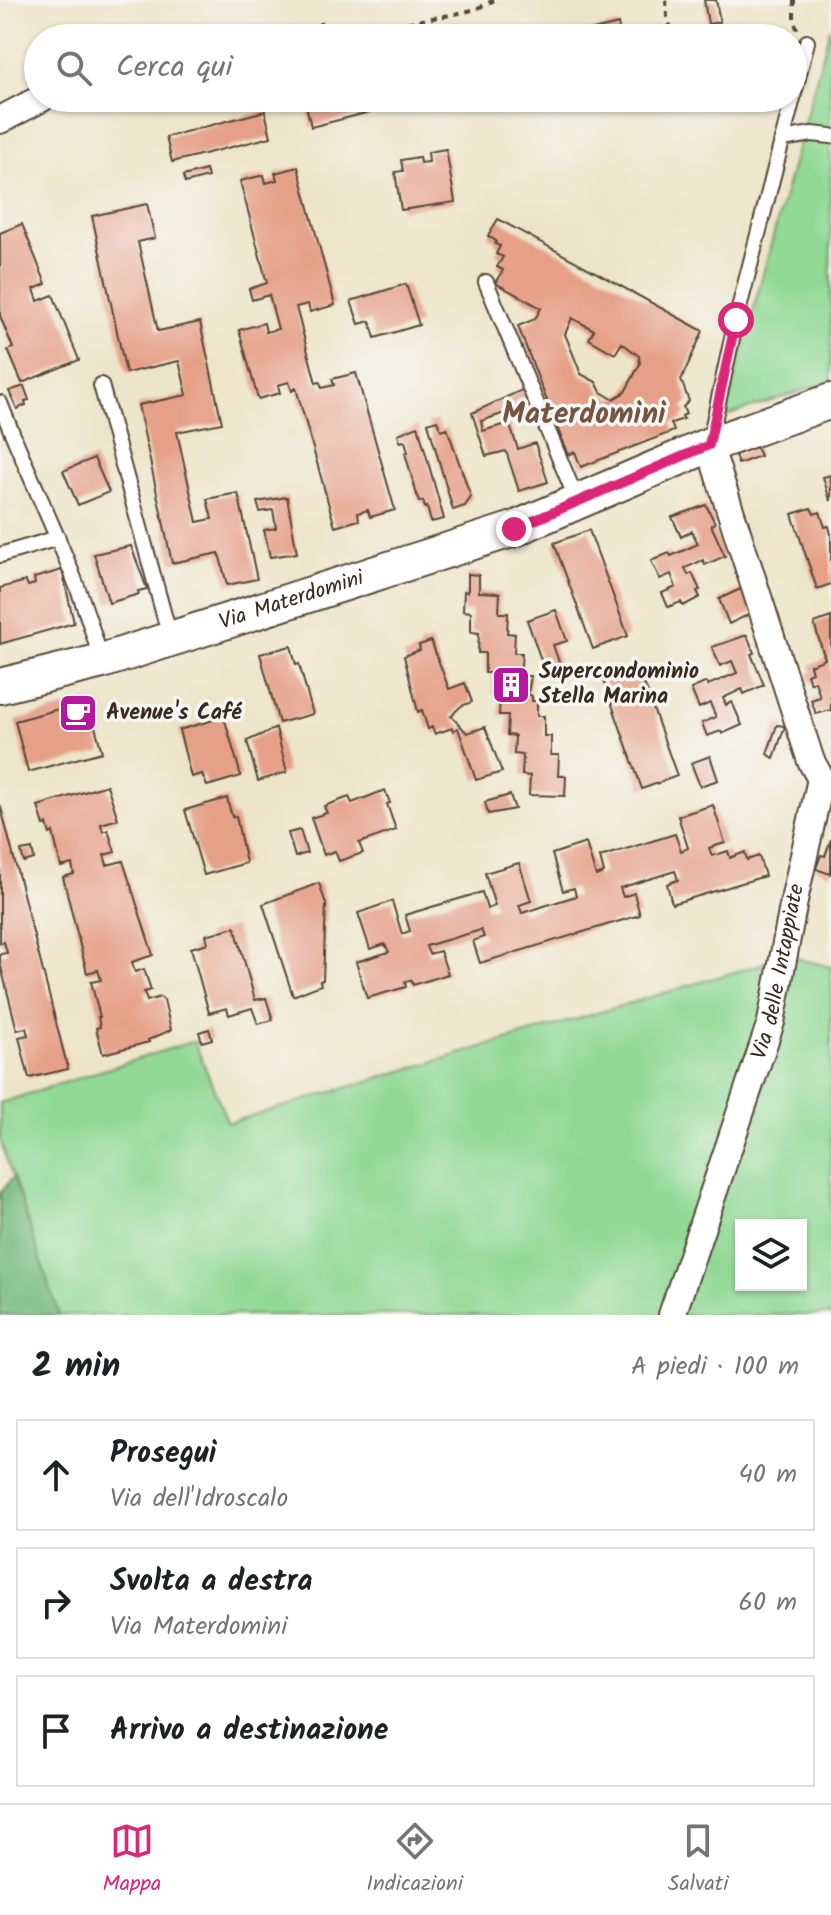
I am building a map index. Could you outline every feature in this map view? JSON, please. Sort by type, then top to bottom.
[{"type":"street","points":[[0,120],[24,107]]},
{"type":"street","name":"Via Materdomini","points":[[0,686],[102,661],[514,529],[709,445],[831,401]]},
{"type":"street","name":"Via delle Intappiate","points":[[672,1315],[771,1022],[821,779],[811,761],[709,445]]},
{"type":"lane","points":[[709,445],[736,320],[789,112]]},
{"type":"lane","points":[[782,139],[812,134],[831,136]]},
{"type":"lane","points":[[486,282],[578,503]]},
{"type":"lane","points":[[101,385],[170,637]]},
{"type":"lane","points":[[0,403],[58,538],[94,631],[102,661]]},
{"type":"lane","points":[[0,555],[58,538]]},
{"type":"path","points":[[403,24],[473,10],[495,0]]},
{"type":"path","points":[[666,0],[669,24]]},
{"type":"path","points":[[794,0],[796,24]]},
{"type":"green space","points":[[830,28],[831,381],[724,417]]},
{"type":"green space","points":[[788,956],[831,967],[831,1315],[59,1315],[0,1140],[0,1103],[194,1041],[228,1123]]},
{"type":"green space","points":[[13,1177],[59,1315],[0,1315],[0,1193]]},
{"type":"building","points":[[704,0],[716,0],[720,22],[708,24]]},
{"type":"building","points":[[265,112],[271,137],[172,162],[166,137]]},
{"type":"building","points":[[308,112],[370,112],[311,127]]},
{"type":"building","points":[[446,149],[455,202],[401,210],[395,172],[403,171],[401,160],[419,157],[420,163],[429,162],[428,152]]},
{"type":"building","points":[[298,167],[335,305],[310,312],[308,304],[296,307],[316,383],[320,382],[322,388],[334,385],[332,379],[356,373],[395,510],[370,517],[368,510],[358,513],[359,520],[335,527],[296,388],[292,391],[289,382],[278,385],[280,393],[258,399],[239,330],[264,323],[266,332],[278,329],[269,295],[252,300],[249,289],[267,283],[240,181],[264,175],[266,183],[277,180],[275,173]]},
{"type":"building","points":[[206,170],[208,177],[185,183],[183,176]]},
{"type":"building","points":[[147,204],[155,238],[138,242],[158,331],[200,322],[222,423],[177,432],[197,522],[212,519],[207,499],[238,493],[257,579],[227,585],[219,553],[172,563],[138,405],[187,395],[179,361],[126,373],[92,216]]},
{"type":"building","points":[[498,219],[703,331],[681,380],[689,401],[683,407],[686,414],[682,416],[684,419],[671,423],[674,431],[581,467],[575,452],[568,455],[518,326],[535,319],[541,308],[495,283],[503,270],[497,267],[503,257],[496,254],[500,246],[488,236]],"holes":[[[572,318],[594,330],[589,339],[615,354],[622,343],[639,356],[640,364],[625,392],[613,399],[601,392],[596,382],[581,374],[565,334]]]},
{"type":"building","points":[[22,224],[46,284],[34,289],[38,301],[53,295],[79,360],[22,383],[8,350],[13,348],[0,316],[0,233]]},
{"type":"building","points":[[406,284],[419,325],[375,338],[370,321],[359,324],[351,301]]},
{"type":"building","points":[[24,386],[29,400],[17,409],[9,391]]},
{"type":"building","points":[[526,388],[534,409],[512,419],[508,412],[481,421],[483,431],[509,423],[518,449],[535,443],[548,482],[519,491],[506,451],[486,456],[472,413]]},
{"type":"building","points":[[437,420],[441,430],[447,428],[471,497],[465,506],[453,510],[428,423]]},
{"type":"building","points":[[418,426],[444,519],[431,522],[427,507],[423,501],[419,502],[405,453],[408,452],[405,441],[400,442],[398,434]]},
{"type":"building","points":[[756,447],[760,456],[738,464],[735,455]]},
{"type":"building","points":[[94,458],[109,492],[78,505],[63,471]]},
{"type":"building","points":[[831,475],[831,500],[830,500],[823,477]]},
{"type":"building","points":[[287,497],[297,553],[270,557],[264,530],[276,528],[273,510],[260,512],[257,502]]},
{"type":"building","points":[[706,505],[725,556],[705,565],[703,560],[685,568],[688,575],[692,573],[700,597],[683,606],[681,602],[668,607],[662,593],[676,587],[671,574],[660,579],[651,561],[698,544],[692,531],[681,537],[672,517]]},
{"type":"building","points":[[811,508],[814,514],[820,512],[831,534],[831,584],[817,589],[792,514]]},
{"type":"building","points":[[589,530],[628,636],[593,649],[554,543]]},
{"type":"building","points":[[131,546],[147,589],[109,603],[94,554]]},
{"type":"building","points":[[62,570],[74,623],[0,644],[0,588],[26,581],[28,586],[35,584],[34,578]]},
{"type":"building","name":"Supercondominio Stella Marina","points":[[468,574],[479,575],[479,592],[500,593],[499,613],[508,613],[507,633],[515,634],[514,653],[522,653],[520,676],[531,676],[528,694],[532,696],[532,701],[537,701],[537,716],[544,716],[544,736],[551,736],[551,755],[559,755],[558,776],[566,776],[565,796],[529,795],[530,776],[522,775],[523,755],[514,754],[515,736],[507,735],[508,715],[499,715],[500,695],[492,694],[493,673],[485,673],[485,653],[478,653],[479,633],[471,632],[471,612],[463,611],[464,591],[468,592]]},
{"type":"building","points":[[745,587],[752,613],[729,624],[719,599]]},
{"type":"building","points":[[556,610],[567,641],[553,645],[560,665],[545,671],[527,620]]},
{"type":"building","points":[[831,617],[831,710],[816,714],[811,700],[820,697],[815,681],[810,683],[807,674],[812,672],[810,665],[825,659],[814,623]]},
{"type":"building","points":[[747,635],[764,685],[744,694],[742,689],[723,698],[726,705],[732,702],[742,725],[722,734],[721,731],[707,736],[702,723],[716,717],[710,703],[699,708],[691,689],[737,673],[732,661],[720,666],[712,647]]},
{"type":"building","points":[[431,641],[449,689],[465,683],[472,702],[461,706],[451,716],[467,733],[485,727],[502,772],[476,780],[458,728],[435,734],[432,727],[428,729],[422,710],[418,712],[404,656],[420,650],[419,645]]},
{"type":"building","points":[[291,646],[313,714],[279,723],[260,654]]},
{"type":"building","points":[[639,669],[677,776],[642,789],[604,682]]},
{"type":"building","points":[[88,701],[102,752],[28,772],[15,721]]},
{"type":"building","points":[[224,717],[241,776],[207,786],[202,774],[191,777],[179,730]]},
{"type":"building","points":[[777,725],[785,726],[774,758],[767,754]]},
{"type":"building","points":[[276,728],[287,772],[258,781],[247,741]]},
{"type":"building","points":[[710,756],[718,780],[700,786],[691,763]]},
{"type":"building","points":[[107,785],[118,819],[101,824],[103,832],[108,830],[115,852],[104,855],[107,865],[123,861],[153,955],[132,962],[135,972],[144,969],[151,990],[144,992],[147,1001],[160,997],[164,1000],[171,1030],[149,1042],[103,1054],[96,1028],[100,1027],[100,1017],[91,982],[101,980],[98,970],[87,973],[63,877],[74,874],[72,864],[61,867],[53,832],[50,834],[47,824],[44,825],[38,806]]},
{"type":"building","points":[[385,790],[396,830],[359,843],[363,853],[339,861],[335,851],[324,855],[311,818],[327,813],[324,806],[349,797],[352,803]]},
{"type":"building","points":[[510,795],[515,809],[488,814],[485,802]]},
{"type":"building","points":[[227,798],[232,817],[236,816],[246,863],[204,875],[185,810]]},
{"type":"building","points":[[0,804],[68,1069],[29,1078],[19,1037],[28,1035],[26,1028],[17,1030],[0,963],[0,954],[7,953],[4,942],[0,943]]},
{"type":"building","points":[[713,805],[725,843],[709,848],[712,856],[728,851],[730,858],[745,852],[747,860],[759,856],[765,876],[672,904],[667,884],[678,880],[675,871],[620,888],[623,897],[634,893],[640,915],[480,963],[473,941],[484,937],[481,930],[426,946],[429,954],[440,951],[448,974],[413,985],[411,980],[405,982],[406,987],[367,998],[356,962],[389,952],[385,944],[370,949],[358,913],[392,901],[402,934],[410,931],[405,915],[482,892],[487,909],[495,906],[485,873],[519,863],[531,901],[519,905],[522,913],[576,896],[574,888],[563,891],[552,854],[586,843],[596,876],[604,873],[600,857],[675,834],[681,851],[688,848],[678,816]]},
{"type":"building","points":[[300,830],[307,853],[295,857],[288,833]]},
{"type":"building","points":[[831,839],[831,871],[830,874],[816,869]]},
{"type":"building","points":[[32,849],[34,859],[24,862],[21,851]]},
{"type":"building","points":[[319,883],[326,904],[323,980],[320,981],[321,985],[293,996],[263,904]]},
{"type":"building","points":[[235,927],[255,1000],[266,998],[273,1020],[258,1024],[252,1008],[229,1015],[227,1008],[209,1013],[191,948],[208,943],[206,935]]},
{"type":"building","points":[[209,1029],[212,1039],[202,1042],[199,1032]]},
{"type":"place","name":"Supercondominio Stella Marina","points":[[511,685]]},
{"type":"place","name":"Avenue's Café","points":[[78,713]]},
{"type":"district","name":"Materdomini","points":[[584,415]]},
{"type":"route","points":[[514,529],[709,445],[736,320]]}]
